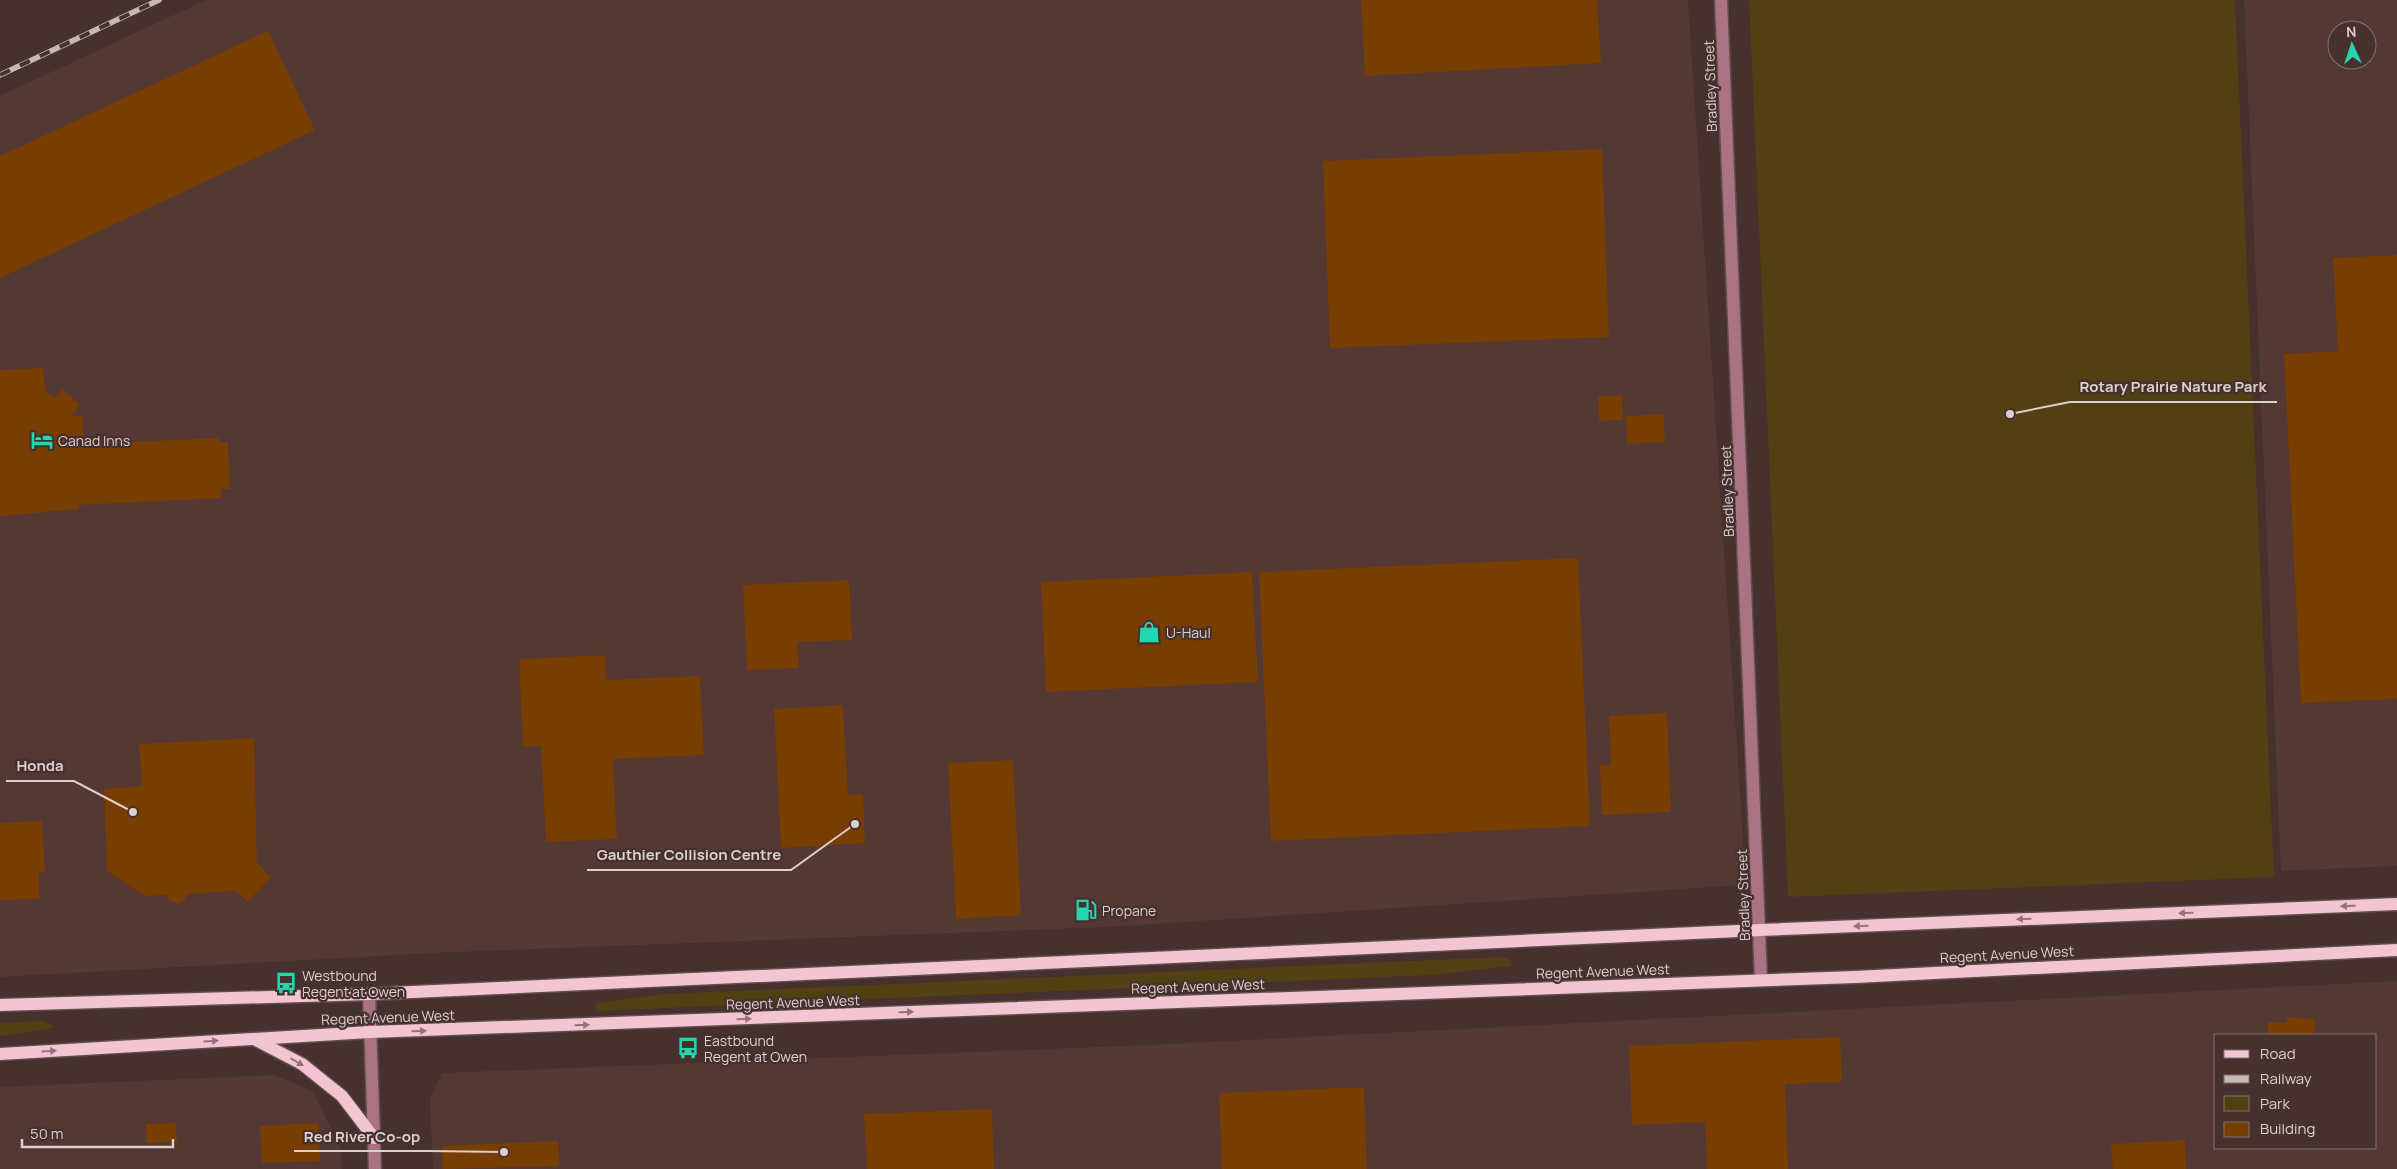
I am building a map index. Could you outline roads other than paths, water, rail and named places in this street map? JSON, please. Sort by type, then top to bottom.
[{"type":"main road","name":"Regent Avenue West","points":[[0,1005],[369,994],[1760,930],[2397,904]]},
{"type":"main road","name":"Regent Avenue West","points":[[0,1054],[370,1032],[1761,980],[2397,950]]},
{"type":"main road","points":[[254,1039],[302,1064],[342,1096],[374,1138]]},
{"type":"street","name":"Bradley Street","points":[[1721,0],[1761,980]]},
{"type":"street","points":[[369,994],[376,1169]]},
{"type":"railway","points":[[0,75],[159,0]]},
{"type":"place","name":"Rotary Prairie Nature Park","points":[[2010,414]]},
{"type":"place","name":"Canad Inns","points":[[42,440]]},
{"type":"place","name":"U-Haul","points":[[1149,632]]},
{"type":"place","name":"Honda","points":[[133,812]]},
{"type":"place","name":"Gauthier Collision Centre","points":[[855,824]]},
{"type":"place","name":"Propane","points":[[1086,910]]},
{"type":"place","name":"Westbound Regent at Owen","points":[[286,983]]},
{"type":"place","name":"Eastbound Regent at Owen","points":[[688,1048]]},
{"type":"place","name":"Red River Co-op","points":[[504,1152]]}]
